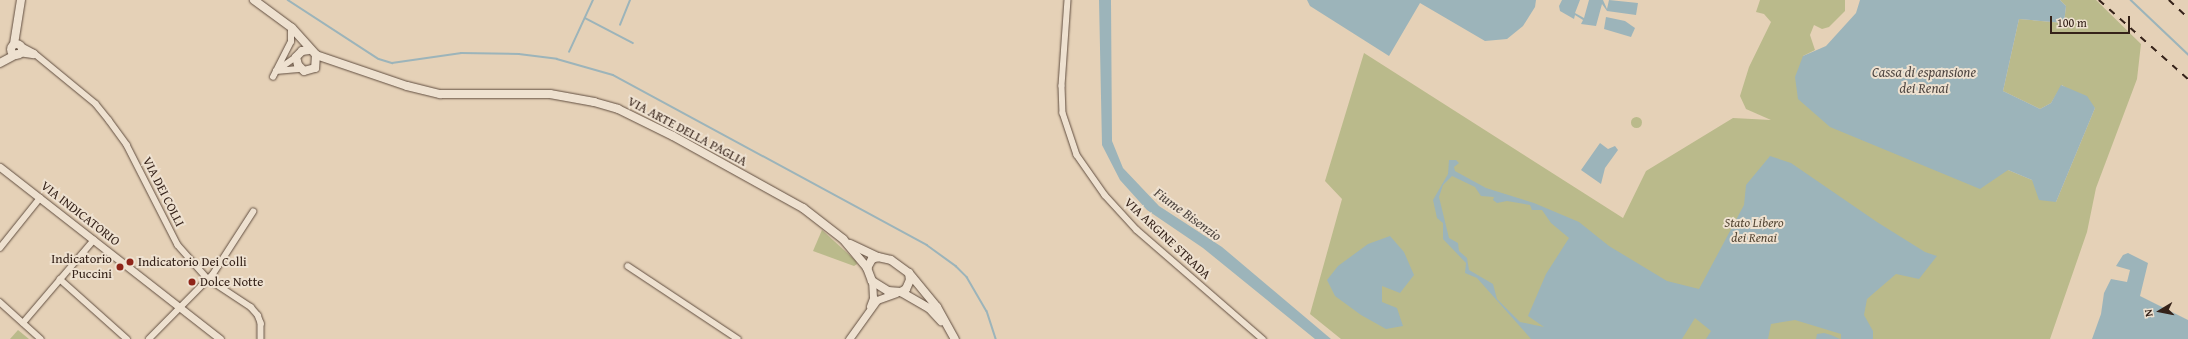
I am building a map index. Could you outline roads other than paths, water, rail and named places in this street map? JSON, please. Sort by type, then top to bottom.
[{"type":"main road","points":[[0,63],[17,47],[21,0]]},
{"type":"main road","points":[[254,0],[293,30],[312,52],[317,64],[315,68]]},
{"type":"main road","points":[[293,30],[301,69],[308,71],[340,62]]},
{"type":"main road","points":[[0,58],[17,47]]},
{"type":"main road","points":[[298,55],[312,52]]},
{"type":"main road","name":"VIA ARTE DELLA PAGLIA","points":[[312,52],[406,86],[440,94],[472,96],[543,94],[585,100],[614,108],[638,118],[791,201],[816,217],[843,239],[867,268],[872,281],[899,292],[929,308],[954,338]]},
{"type":"main road","name":"VIA ARTE DELLA PAGLIA","points":[[843,239],[878,257],[894,262],[909,273],[937,307],[954,338]]},
{"type":"main road","points":[[867,268],[872,259],[878,257]]},
{"type":"main road","points":[[899,292],[909,286],[909,273]]},
{"type":"street","name":"VIA ARGINE STRADA","points":[[1068,0],[1062,79],[1063,113],[1077,155],[1105,195],[1138,230],[1263,339]]},
{"type":"street","points":[[273,77],[291,42],[293,30]]},
{"type":"street","name":"VIA DEI COLLI","points":[[17,47],[36,56],[96,104],[123,139],[178,245],[207,278],[251,307],[258,315],[261,322],[261,339]]},
{"type":"street","points":[[276,71],[298,55]]},
{"type":"street","points":[[276,71],[301,69]]},
{"type":"street","name":"VIA INDICATORIO","points":[[0,167],[220,339]]},
{"type":"street","points":[[0,248],[40,198]]},
{"type":"street","points":[[149,339],[221,264],[253,212]]},
{"type":"street","points":[[23,323],[94,240]]},
{"type":"street","points":[[628,266],[738,339]]},
{"type":"street","points":[[60,279],[127,339]]},
{"type":"street","points":[[870,308],[873,298],[872,281]]},
{"type":"street","points":[[849,339],[877,300],[899,292]]},
{"type":"street","points":[[0,302],[41,339]]},
{"type":"water","points":[[1099,0],[1111,0],[1112,141],[1123,168],[1159,206],[1222,247],[1331,339],[1315,339],[1203,248],[1147,210],[1120,180],[1102,145]]},
{"type":"water","points":[[1307,0],[1536,0],[1535,7],[1523,26],[1507,39],[1485,41],[1420,3],[1389,56],[1310,6]]},
{"type":"water","points":[[1562,0],[1580,0],[1575,13],[1584,18],[1589,0],[1603,0],[1607,9],[1609,0],[1638,3],[1636,15],[1607,11],[1602,4],[1596,26],[1581,24],[1583,20],[1575,15],[1574,19],[1560,11],[1559,6]]},
{"type":"water","name":"Cassa di espansione dei Renai","points":[[1860,0],[2060,0],[2066,6],[2064,23],[2019,19],[2003,91],[2040,109],[2051,103],[2061,85],[2087,96],[2095,108],[2056,202],[2039,200],[2032,180],[2008,170],[1980,189],[1830,127],[1798,99],[1795,77],[1803,56],[1826,46],[1856,13]]},
{"type":"water","points":[[1606,17],[1625,21],[1635,28],[1631,37],[1604,29]]},
{"type":"water","points":[[1600,143],[1608,149],[1615,146],[1618,150],[1605,168],[1601,184],[1581,170]]},
{"type":"water","points":[[1770,156],[1791,163],[1877,222],[1925,252],[1937,256],[1919,279],[1896,274],[1867,299],[1864,315],[1873,331],[1873,339],[1841,339],[1841,334],[1795,320],[1771,324],[1768,339],[1706,339],[1711,331],[1695,318],[1682,339],[1531,339],[1477,278],[1465,273],[1466,263],[1443,239],[1443,223],[1437,218],[1433,200],[1448,174],[1449,160],[1456,160],[1459,163],[1454,167],[1455,171],[1486,188],[1534,203],[1579,222],[1609,246],[1667,281],[1699,289],[1744,205],[1746,185]],"holes":[[[1452,176],[1475,187],[1481,196],[1494,197],[1493,200],[1497,203],[1507,201],[1530,205],[1532,210],[1542,210],[1551,223],[1569,238],[1546,274],[1528,316],[1544,327],[1520,322],[1497,299],[1493,284],[1469,270],[1467,258],[1459,251],[1458,243],[1449,238],[1439,197],[1443,185]]]},
{"type":"water","points":[[1390,236],[1404,252],[1414,275],[1400,293],[1382,286],[1382,302],[1397,308],[1403,326],[1386,329],[1361,315],[1335,296],[1327,280],[1338,266],[1368,244]]},
{"type":"water","points":[[2128,253],[2148,263],[2140,296],[2188,320],[2188,339],[2092,339],[2101,314],[2104,293],[2111,279],[2127,282],[2130,270],[2116,266],[2123,255]]},
{"type":"water","points":[[1824,333],[1840,339],[1816,339],[1817,334]]},
{"type":"waterway","points":[[288,0],[379,59],[392,63],[461,53],[519,54],[557,59],[613,75],[927,245],[956,266],[967,277],[987,311],[996,339]]},
{"type":"waterway","points":[[569,52],[593,0]]},
{"type":"waterway","points":[[620,25],[630,0]]},
{"type":"waterway","points":[[2131,0],[2188,54]]},
{"type":"waterway","points":[[585,18],[633,43]]},
{"type":"railway","points":[[2099,0],[2188,79]]},
{"type":"railway","points":[[2169,0],[2188,18]]},
{"type":"place","name":"Indicatorio Dei Colli","points":[[130,262]]},
{"type":"place","name":"Indicatorio Puccini","points":[[120,267]]},
{"type":"place","name":"Dolce Notte","points":[[192,282]]},
{"type":"water label","name":"Fiume Bisenzio","points":[[1188,214]]},
{"type":"park label","name":"Stato Libero dei Renai","points":[[1754,232]]}]
